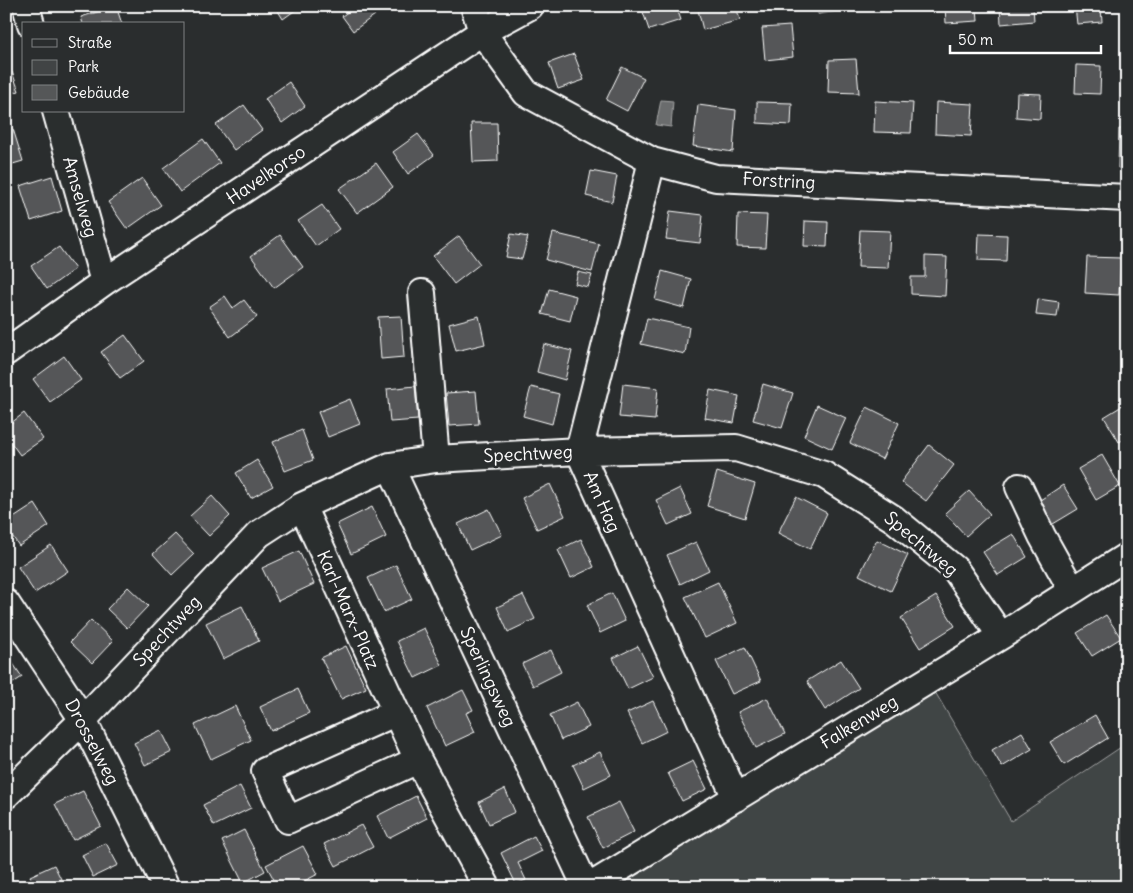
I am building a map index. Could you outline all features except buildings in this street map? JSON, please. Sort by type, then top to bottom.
[{"type":"street","points":[[26,6],[30,22]]},
{"type":"street","name":"Forstring","points":[[474,6],[482,32],[526,93],[652,161],[716,178],[1127,198]]},
{"type":"street","name":"Havelkorso","points":[[6,352],[104,282],[482,32],[530,6]]},
{"type":"street","name":"Amselweg","points":[[56,112],[104,282]]},
{"type":"street","name":"Am Hag","points":[[652,161],[579,451],[736,798]]},
{"type":"street","points":[[422,293],[436,459]]},
{"type":"street","name":"Spechtweg","points":[[6,796],[83,720],[259,534],[302,506],[390,466],[436,459],[579,451],[736,448],[824,475],[894,519],[955,569],[1001,636]]},
{"type":"street","name":"Sperlingsweg","points":[[390,466],[588,887]]},
{"type":"street","points":[[1019,487],[1042,536],[1072,590]]},
{"type":"street","name":"Karl-Marx-Platz","points":[[302,506],[418,760],[487,887]]},
{"type":"street","name":"Falkenweg","points":[[588,887],[1001,636],[1127,556]]},
{"type":"street","name":"Drosselweg","points":[[6,603],[83,720],[166,887]]},
{"type":"street","points":[[396,713],[265,771],[288,820],[418,760]]},
{"type":"green space","points":[[928,680],[1011,821],[1127,743],[1127,887],[589,887]]},
{"type":"shaded area","points":[[661,100],[673,101],[671,127],[656,125]]}]
